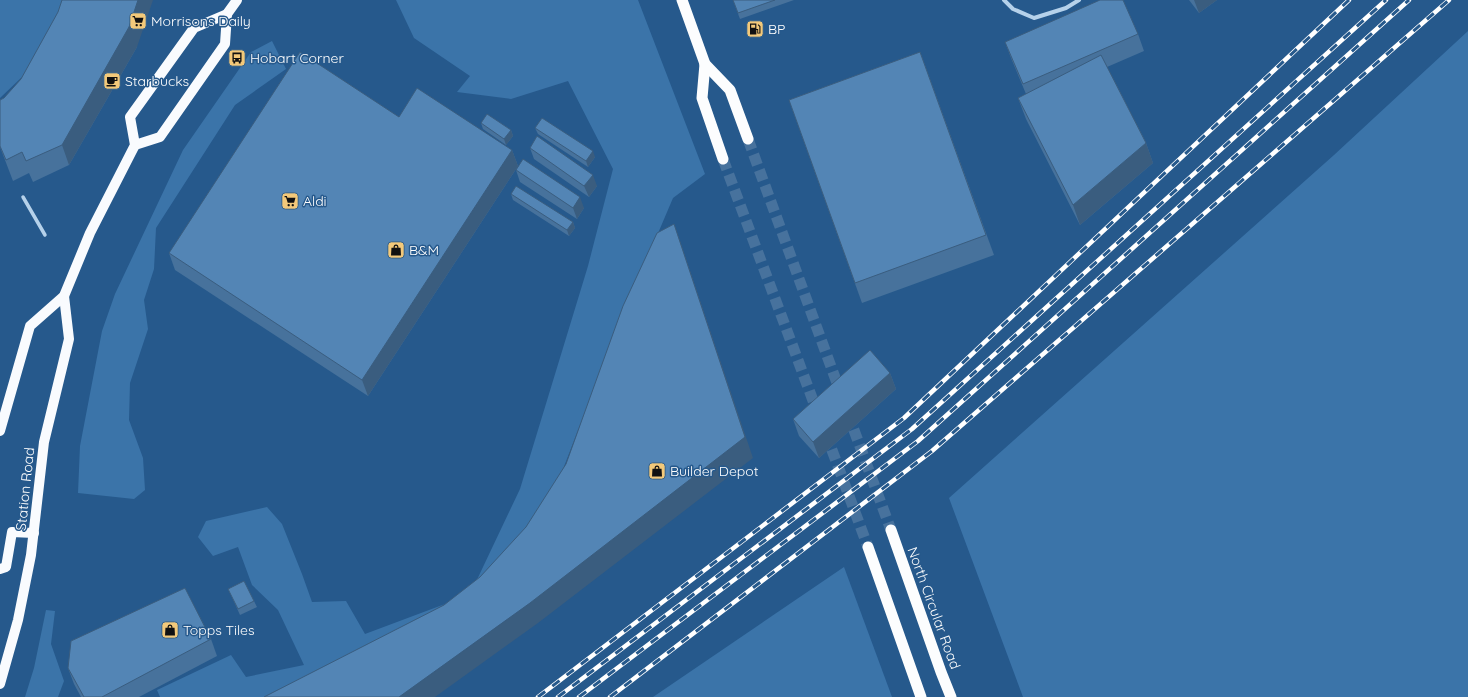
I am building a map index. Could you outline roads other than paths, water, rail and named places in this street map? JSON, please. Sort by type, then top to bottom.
[{"type":"highway","points":[[682,0],[706,64],[730,90],[748,139]]},
{"type":"highway","points":[[706,64],[702,98],[723,159]]},
{"type":"highway","name":"North Circular Road","points":[[890,530],[951,697]]},
{"type":"highway","points":[[868,547],[921,697]]},
{"type":"main road","points":[[227,14],[226,44],[160,137],[134,145],[130,117],[194,28],[227,14],[237,0]]},
{"type":"main road","name":"Station Road","points":[[0,431],[30,326],[64,296],[90,233],[134,145]]},
{"type":"main road","name":"Station Road","points":[[0,684],[18,620],[32,555],[44,442],[69,339],[64,296]]},
{"type":"main road","points":[[0,569],[6,567],[12,532],[34,533]]},
{"type":"street","points":[[1004,0],[1013,9],[1034,18],[1066,8],[1079,0]]},
{"type":"street","points":[[23,197],[45,235]]},
{"type":"tunnel","points":[[748,139],[841,394]]},
{"type":"tunnel","points":[[723,159],[818,414]]},
{"type":"tunnel","points":[[848,414],[891,530]]},
{"type":"tunnel","points":[[826,434],[868,547]]},
{"type":"railway","points":[[538,697],[904,418],[1349,0]]},
{"type":"railway","points":[[558,697],[912,429],[1386,0]]},
{"type":"railway","points":[[579,697],[918,441],[1409,0]]},
{"type":"railway","points":[[610,697],[932,451],[1449,0]]},
{"type":"place","name":"Morrisons Daily","points":[[138,21]]},
{"type":"place","name":"BP","points":[[755,29]]},
{"type":"place","name":"Hobart Corner","points":[[237,58]]},
{"type":"place","name":"Starbucks","points":[[112,81]]},
{"type":"place","name":"Aldi","points":[[290,201]]},
{"type":"place","name":"B&M","points":[[396,250]]},
{"type":"place","name":"Builder Depot","points":[[657,471]]},
{"type":"place","name":"Topps Tiles","points":[[170,630]]}]
